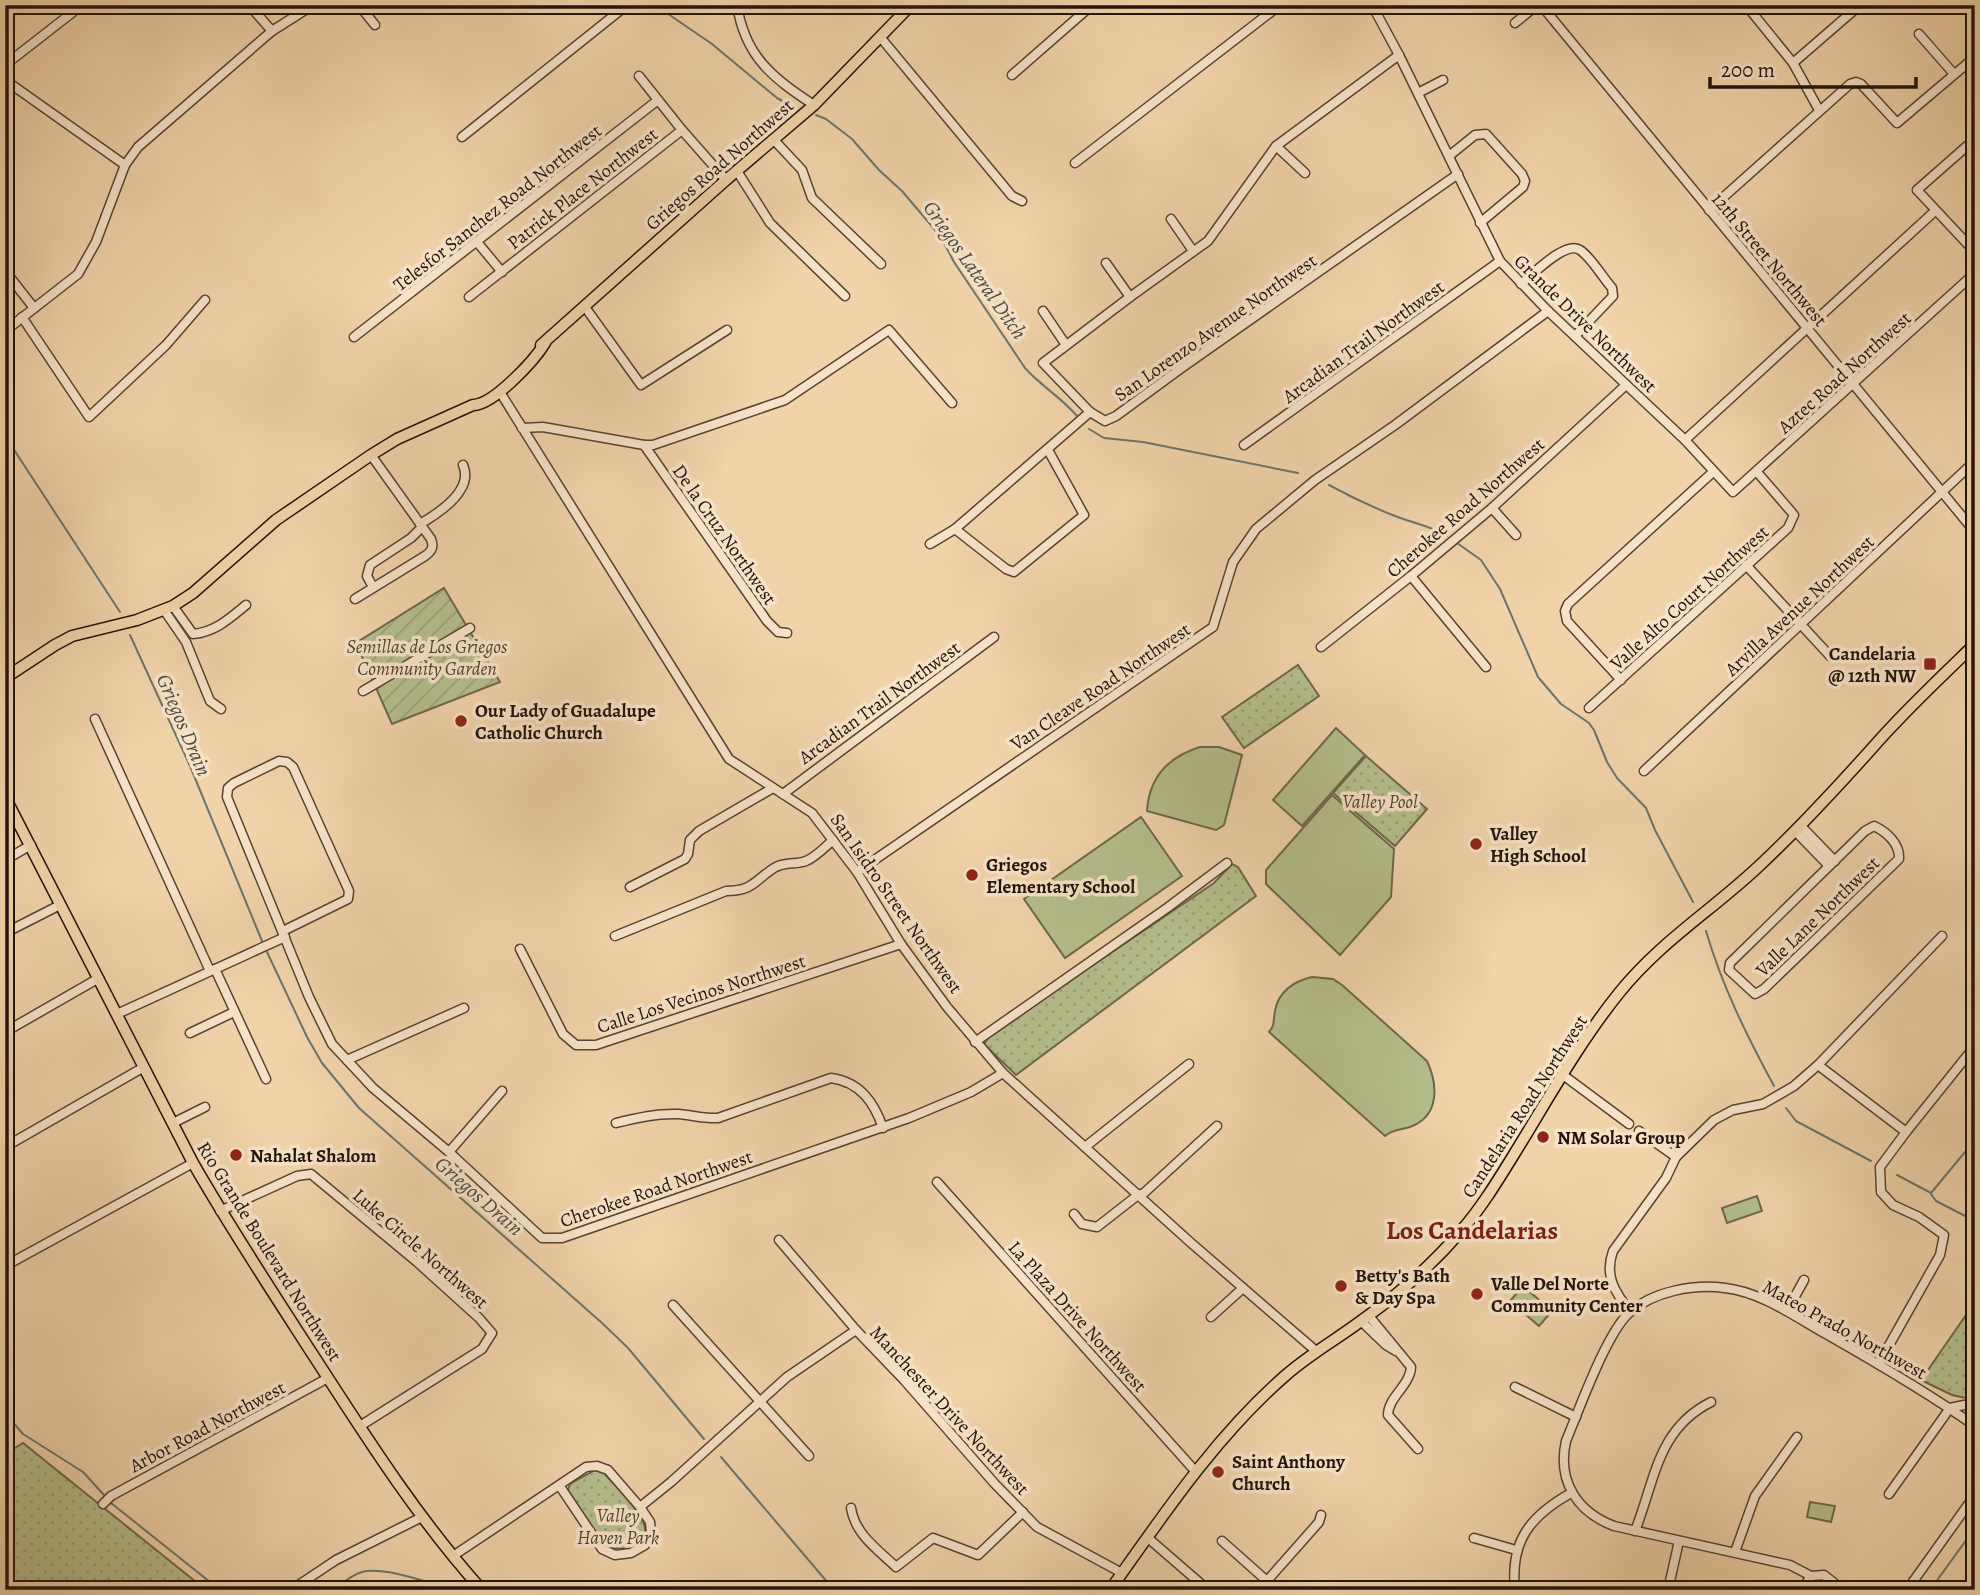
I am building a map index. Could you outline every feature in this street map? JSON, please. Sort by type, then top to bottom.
[{"type":"main road","name":"Griegos Road Northwest","points":[[5,678],[72,636],[137,620],[169,608],[193,593],[276,520],[371,455],[397,439],[473,405],[480,405],[726,180],[814,105],[911,5]]},
{"type":"main road","name":"Candelaria Road Northwest","points":[[1110,1590],[1196,1472],[1235,1424],[1285,1376],[1365,1318],[1431,1264],[1463,1229],[1487,1198],[1602,1015],[1647,961],[1689,923],[1719,902],[1798,828],[1907,711],[1975,644]]},
{"type":"main road","name":"Rio Grande Boulevard Northwest","points":[[5,797],[220,1210],[328,1378],[422,1517],[482,1590]]},
{"type":"street","points":[[5,65],[82,5]]},
{"type":"street","points":[[249,5],[272,31]]},
{"type":"street","points":[[5,331],[78,274],[90,256],[125,165],[138,147],[272,31],[313,5]]},
{"type":"street","points":[[359,5],[374,25]]},
{"type":"street","points":[[462,137],[627,5]]},
{"type":"street","points":[[737,5],[748,46],[761,64],[778,80],[814,105]]},
{"type":"street","points":[[1012,75],[1092,5]]},
{"type":"street","points":[[1075,163],[1280,5]]},
{"type":"street","name":"Grande Drive Northwest","points":[[1372,5],[1500,261],[1548,311],[1685,440],[1733,492]]},
{"type":"street","points":[[1515,23],[1539,5]]},
{"type":"street","name":"12th Street Northwest","points":[[1539,5],[1975,532]]},
{"type":"street","points":[[1746,5],[1793,63],[1819,110]]},
{"type":"street","points":[[1793,63],[1860,5]]},
{"type":"street","points":[[1919,34],[1954,74]]},
{"type":"street","points":[[881,38],[1012,196],[1022,201]]},
{"type":"street","points":[[930,544],[955,529],[1090,412],[1044,363],[1208,242],[1276,146],[1399,55]]},
{"type":"street","points":[[1710,210],[1850,84],[1861,83],[1896,123],[1975,57]]},
{"type":"street","name":"Patrick Place Northwest","points":[[639,76],[726,180]]},
{"type":"street","points":[[1418,93],[1443,79]]},
{"type":"street","points":[[5,80],[125,165]]},
{"type":"street","name":"Telesfor Sanchez Road Northwest","points":[[354,337],[658,100]]},
{"type":"street","name":"Patrick Place Northwest","points":[[469,297],[682,130]]},
{"type":"street","points":[[1448,156],[1475,135],[1486,134],[1525,180],[1523,187],[1480,223]]},
{"type":"street","points":[[1975,139],[1919,186],[1919,194],[1975,252]]},
{"type":"street","points":[[774,140],[802,170],[812,198],[881,264]]},
{"type":"street","points":[[1276,146],[1305,173]]},
{"type":"street","points":[[737,171],[770,223],[845,296]]},
{"type":"street","name":"San Lorenzo Avenue Northwest","points":[[1090,412],[1105,421],[1116,416],[1458,174]]},
{"type":"street","points":[[1685,440],[1935,211]]},
{"type":"street","points":[[1171,219],[1193,251]]},
{"type":"street","points":[[477,242],[502,272]]},
{"type":"street","points":[[1521,284],[1562,251],[1571,247],[1580,250],[1612,288],[1613,296],[1575,336]]},
{"type":"street","name":"Arcadian Trail Northwest","points":[[1244,445],[1500,261]]},
{"type":"street","points":[[1106,263],[1130,297]]},
{"type":"street","points":[[5,271],[34,308]]},
{"type":"street","name":"Aztec Road Northwest","points":[[1733,492],[1975,273]]},
{"type":"street","points":[[22,317],[89,418],[166,345],[205,300]]},
{"type":"street","points":[[585,307],[640,385],[727,330]]},
{"type":"street","points":[[1042,311],[1066,345]]},
{"type":"street","name":"Van Cleave Road Northwest","points":[[856,872],[1213,627],[1233,562],[1256,530],[1315,481],[1548,311]]},
{"type":"street","points":[[522,428],[543,427],[644,446],[653,445],[785,400],[889,330],[952,403]]},
{"type":"street","name":"Cherokee Road Northwest","points":[[1321,647],[1492,508],[1626,384]]},
{"type":"street","name":"San Isidro Street Northwest","points":[[498,389],[725,753],[738,766],[812,813],[856,872],[901,944],[975,1042],[1003,1073],[1316,1351]]},
{"type":"street","name":"De la Cruz Northwest","points":[[644,446],[767,621],[778,632],[787,633]]},
{"type":"street","points":[[955,529],[1006,569],[1014,572],[1084,515],[1048,450]]},
{"type":"street","points":[[355,599],[431,551],[433,545],[371,455]]},
{"type":"street","name":"Arvilla Avenue Northwest","points":[[1644,771],[1975,461]]},
{"type":"street","points":[[373,587],[367,576],[370,565],[411,538],[421,525],[450,503],[462,485],[466,472],[463,465]]},
{"type":"street","points":[[1621,680],[1567,621],[1565,611],[1568,604],[1713,472]]},
{"type":"street","name":"Valle Alto Court Northwest","points":[[1589,708],[1788,527],[1794,515],[1757,472]]},
{"type":"street","points":[[1492,508],[1516,536]]},
{"type":"street","points":[[1746,565],[1830,656]]},
{"type":"street","points":[[1411,576],[1486,667]]},
{"type":"street","points":[[169,608],[193,634],[207,633],[246,606]]},
{"type":"street","points":[[169,608],[186,642],[209,701],[220,709]]},
{"type":"street","points":[[363,691],[470,628]]},
{"type":"street","name":"Arcadian Trail Northwest","points":[[783,794],[994,637]]},
{"type":"street","points":[[94,719],[267,1079]]},
{"type":"street","name":"Cherokee Road Northwest","points":[[284,934],[348,899],[349,891],[293,767],[287,762],[279,761],[234,783],[229,788],[227,797],[284,934],[332,1044],[373,1088],[449,1152],[541,1238],[562,1238],[883,1128],[971,1092],[1003,1073]]},
{"type":"street","points":[[630,887],[685,859],[690,839],[699,831],[773,788]]},
{"type":"street","name":"Valle Lane Northwest","points":[[1874,827],[1883,830],[1899,851],[1899,859],[1764,989],[1755,994],[1749,991],[1729,970],[1730,963],[1832,864],[1866,831],[1874,827]]},
{"type":"street","name":"Valle Lane Northwest","points":[[1798,828],[1832,864]]},
{"type":"street","points":[[615,936],[726,891],[748,888],[774,868],[785,862],[805,862],[833,841]]},
{"type":"street","points":[[5,860],[31,845]]},
{"type":"street","points":[[975,1042],[1227,863]]},
{"type":"street","points":[[5,933],[60,905]]},
{"type":"street","points":[[117,1014],[284,934]]},
{"type":"street","points":[[1630,1312],[1611,1283],[1608,1265],[1613,1251],[1665,1178],[1676,1157],[1714,1120],[1733,1110],[1763,1104],[1794,1086],[1818,1065],[1942,936]]},
{"type":"street","name":"Calle Los Vecinos Northwest","points":[[520,949],[563,1034],[576,1045],[596,1045],[901,944]]},
{"type":"street","points":[[5,1032],[99,978]]},
{"type":"street","points":[[347,1060],[464,1008]]},
{"type":"street","points":[[190,1033],[234,1012]]},
{"type":"street","points":[[1879,1363],[1940,1255],[1944,1235],[1919,1217],[1894,1205],[1881,1192],[1880,1167],[1975,1046]]},
{"type":"street","points":[[1085,1147],[1189,1063]]},
{"type":"street","points":[[1818,1065],[1906,1132]]},
{"type":"street","points":[[5,1147],[144,1067]]},
{"type":"street","points":[[1563,1075],[1629,1124]]},
{"type":"street","points":[[616,1123],[677,1114],[704,1119],[718,1118],[831,1078],[844,1080],[868,1096],[876,1108],[883,1128]]},
{"type":"street","points":[[449,1152],[502,1091]]},
{"type":"street","points":[[173,1123],[205,1107]]},
{"type":"street","points":[[1074,1214],[1082,1224],[1097,1227],[1138,1195],[1144,1194],[1217,1126]]},
{"type":"street","points":[[1639,1131],[1676,1157]]},
{"type":"street","points":[[5,1266],[194,1163]]},
{"type":"street","name":"Luke Circle Northwest","points":[[220,1210],[298,1176],[311,1174],[417,1262],[492,1333],[482,1349],[360,1426]]},
{"type":"street","name":"La Plaza Drive Northwest","points":[[937,1182],[1196,1472]]},
{"type":"street","name":"Manchester Drive Northwest","points":[[779,1240],[856,1330],[1037,1527],[1122,1573]]},
{"type":"street","points":[[1787,1311],[1804,1280]]},
{"type":"street","name":"Mateo Prado Northwest","points":[[1571,1493],[1566,1479],[1564,1452],[1576,1417],[1610,1341],[1630,1312],[1657,1297],[1701,1287],[1737,1290],[1787,1311],[1879,1363],[1975,1426]]},
{"type":"street","points":[[1211,1317],[1242,1288]]},
{"type":"street","points":[[673,1305],[809,1456]]},
{"type":"street","points":[[1365,1318],[1408,1362],[1411,1372],[1409,1379],[1388,1408],[1388,1415],[1418,1449]]},
{"type":"street","points":[[640,1507],[787,1377],[856,1330]]},
{"type":"street","name":"Arbor Road Northwest","points":[[103,1504],[111,1496],[328,1378]]},
{"type":"street","points":[[1515,1387],[1576,1417]]},
{"type":"street","points":[[1635,1531],[1656,1464],[1672,1433],[1692,1411],[1710,1402]]},
{"type":"street","points":[[1889,1494],[1950,1408],[1964,1405],[1975,1407]]},
{"type":"street","points":[[1735,1552],[1755,1496],[1797,1437]]},
{"type":"street","points":[[453,1556],[559,1485],[586,1467],[597,1466],[608,1470],[650,1522],[651,1532],[645,1545],[631,1553],[615,1555],[602,1549],[559,1485]]},
{"type":"street","points":[[1515,1590],[1513,1570],[1516,1550],[1525,1532],[1540,1514],[1571,1493],[1600,1521],[1790,1565],[1811,1576],[1824,1576],[1843,1590]]},
{"type":"street","points":[[1908,1590],[1975,1495]]},
{"type":"street","points":[[851,1508],[853,1522],[858,1529],[896,1567],[933,1538],[978,1555],[1023,1512]]},
{"type":"street","points":[[1259,1590],[1320,1522],[1321,1515]]},
{"type":"street","points":[[291,1590],[336,1560],[422,1517]]},
{"type":"street","points":[[1148,1538],[1208,1590]]},
{"type":"street","points":[[1474,1538],[1516,1550]]},
{"type":"street","points":[[1222,1541],[1267,1581]]},
{"type":"street","points":[[1668,1590],[1679,1541]]},
{"type":"street","points":[[1802,1590],[1811,1576]]},
{"type":"street","points":[[1810,1590],[1811,1576]]},
{"type":"green space","name":"Semillas de Los Griegos Community Garden","points":[[444,588],[500,682],[392,724],[356,643]]},
{"type":"green space","points":[[1298,665],[1319,696],[1244,748],[1222,717]]},
{"type":"green space","points":[[1336,728],[1365,755],[1302,826],[1273,800]]},
{"type":"green space","points":[[1200,747],[1219,747],[1242,755],[1224,825],[1216,830],[1147,811],[1152,788],[1162,770],[1178,756]]},
{"type":"green space","name":"Valley Pool","points":[[1366,756],[1427,809],[1395,846],[1333,793]]},
{"type":"green space","points":[[1332,795],[1394,849],[1391,897],[1340,955],[1266,884],[1266,870]]},
{"type":"green space","points":[[1141,817],[1182,876],[1065,958],[1024,899]]},
{"type":"green space","points":[[1232,864],[1238,867],[1256,896],[1016,1075],[984,1044],[991,1034],[1214,883]]},
{"type":"green space","points":[[1312,977],[1333,979],[1342,985],[1427,1061],[1433,1080],[1434,1099],[1427,1115],[1420,1122],[1385,1136],[1269,1032],[1283,993],[1299,981]]},
{"type":"green space","points":[[1757,1196],[1762,1211],[1727,1223],[1722,1208]]},
{"type":"green space","points":[[1523,1286],[1552,1311],[1539,1326],[1510,1301]]},
{"type":"green space","points":[[1975,1302],[1975,1400],[1952,1395],[1921,1380]]},
{"type":"green space","points":[[23,1443],[206,1590],[5,1590],[5,1454]]},
{"type":"green space","name":"Valley Haven Park","points":[[595,1470],[604,1473],[629,1501],[645,1526],[644,1535],[632,1549],[610,1548],[601,1542],[568,1490],[570,1484]]},
{"type":"green space","points":[[1810,1502],[1835,1506],[1831,1522],[1807,1517]]},
{"type":"waterway","name":"Griegos Lateral Ditch","points":[[655,5],[712,44],[777,98],[790,105]]},
{"type":"waterway","name":"Griegos Lateral Ditch","points":[[816,115],[826,119],[852,139],[902,191],[941,237],[954,262],[1025,368],[1077,416]]},
{"type":"waterway","name":"Griegos Lateral Ditch","points":[[1089,429],[1104,438],[1143,442],[1298,473]]},
{"type":"waterway","name":"Griegos Drain","points":[[5,436],[120,612]]},
{"type":"waterway","name":"Griegos Lateral Ditch","points":[[1329,485],[1378,509],[1447,536]]},
{"type":"waterway","name":"Griegos Lateral Ditch","points":[[1457,543],[1481,560],[1500,589],[1538,677],[1561,704],[1589,723],[1617,778],[1646,808],[1693,902]]},
{"type":"waterway","name":"Griegos Drain","points":[[130,635],[190,766],[262,941]]},
{"type":"waterway","name":"Griegos Lateral Ditch","points":[[1706,931],[1736,1010],[1774,1086]]},
{"type":"waterway","name":"Griegos Drain","points":[[267,952],[322,1063],[359,1108],[602,1323],[628,1348],[704,1439]]},
{"type":"waterway","name":"Griegos Lateral Ditch","points":[[1786,1108],[1796,1121],[1871,1161]]},
{"type":"waterway","name":"Griegos Lateral Ditch","points":[[1897,1175],[1931,1193],[1975,1140]]},
{"type":"waterway","points":[[1931,1194],[1936,1201],[1975,1221]]},
{"type":"waterway","points":[[5,1413],[23,1434],[83,1472],[104,1495]]},
{"type":"waterway","name":"Griegos Drain","points":[[721,1457],[834,1590]]},
{"type":"waterway","points":[[111,1503],[220,1590]]},
{"type":"waterway","points":[[1930,1590],[1975,1528]]},
{"type":"waterway","points":[[334,1590],[354,1575],[372,1571],[395,1573],[455,1590]]},
{"type":"place","name":"Candelaria @ 12th NW","points":[[1930,664]]},
{"type":"place","name":"Our Lady of Guadalupe Catholic Church","points":[[461,721]]},
{"type":"place","name":"Valley High School","points":[[1476,844]]},
{"type":"place","name":"Griegos Elementary School","points":[[972,875]]},
{"type":"place","name":"NM Solar Group","points":[[1543,1137]]},
{"type":"place","name":"Nahalat Shalom","points":[[236,1155]]},
{"type":"place","name":"Betty's Bath & Day Spa","points":[[1341,1286]]},
{"type":"place","name":"Valle Del Norte Community Center","points":[[1477,1294]]},
{"type":"place","name":"Saint Anthony Church","points":[[1218,1472]]},
{"type":"district","name":"Los Candelarias","points":[[1472,1230]]}]
